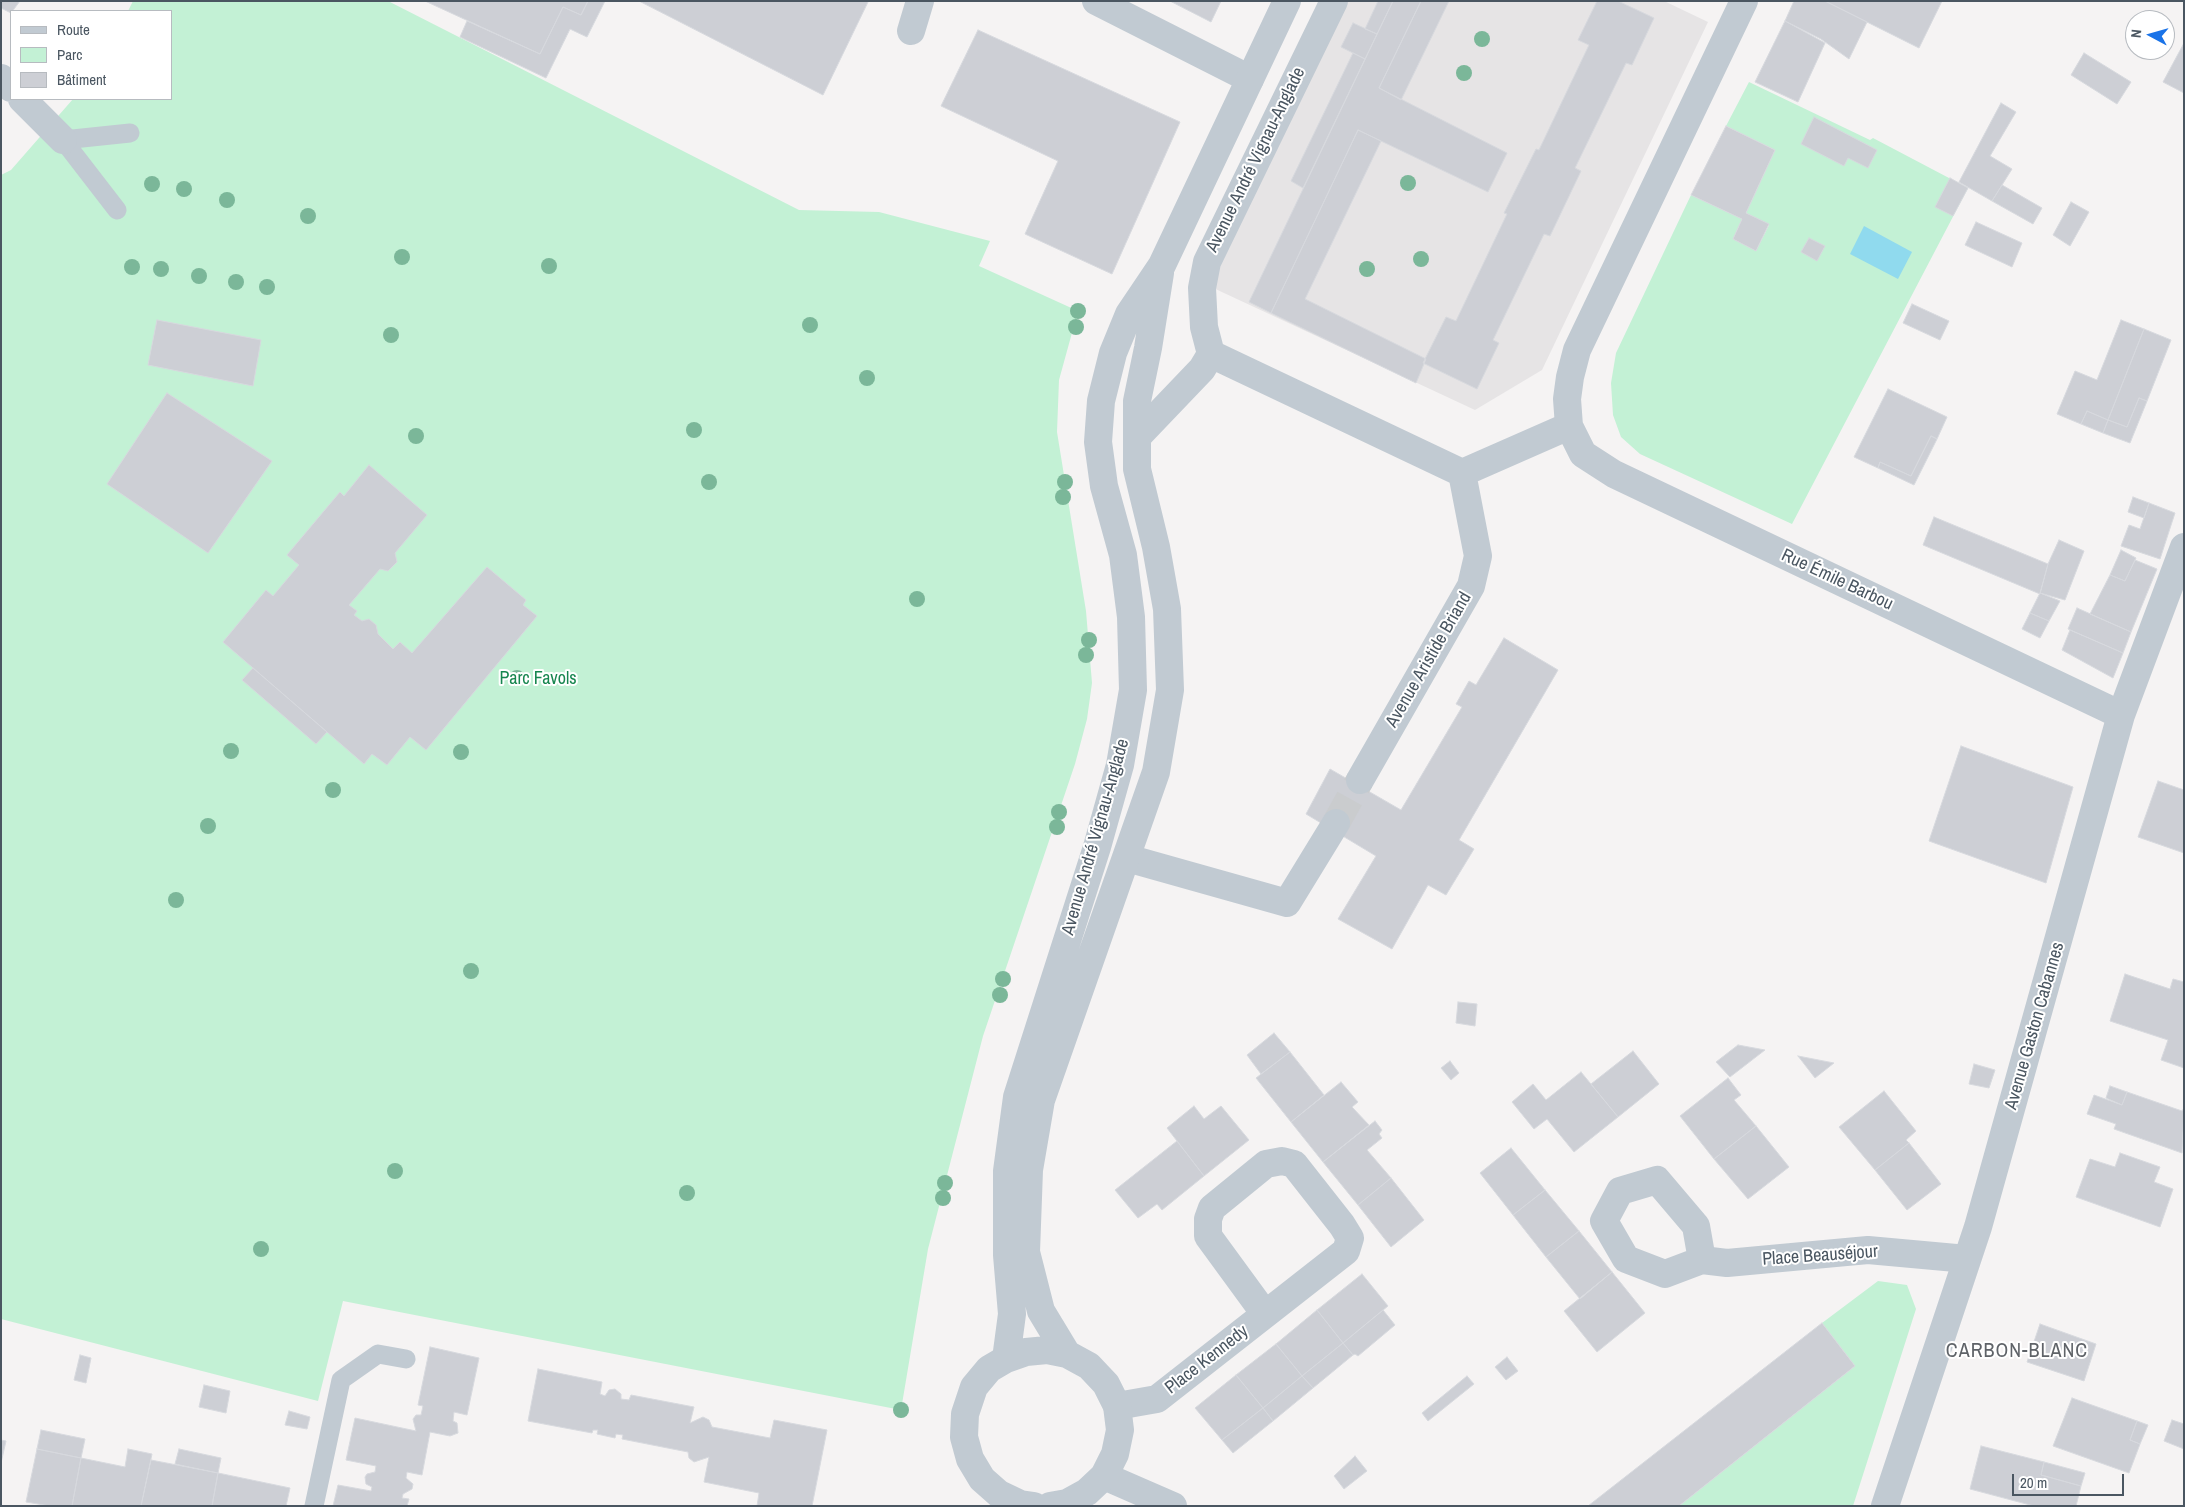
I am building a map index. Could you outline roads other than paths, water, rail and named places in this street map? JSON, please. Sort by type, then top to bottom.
[{"type":"street","points":[[911,31],[920,1]]},
{"type":"street","points":[[1096,1],[1250,79]]},
{"type":"street","name":"Avenue André Vignau-Anglade","points":[[1006,1359],[1012,1314],[1007,1255],[1007,1171],[1017,1097],[1097,847],[1120,765],[1133,690],[1131,616],[1123,555],[1104,486],[1098,442],[1101,401],[1113,353],[1129,314],[1162,264],[1287,1]]},
{"type":"street","name":"Avenue André Vignau-Anglade","points":[[1212,354],[1204,327],[1202,298],[1207,262],[1334,1]]},
{"type":"street","points":[[1137,437],[1202,369],[1212,354],[1462,473],[1569,426],[1567,399],[1577,350],[1744,1]]},
{"type":"street","points":[[1,78],[10,87]]},
{"type":"street","points":[[23,100],[63,140]]},
{"type":"street","name":"Avenue André Vignau-Anglade","points":[[1067,1354],[1042,1311],[1026,1252],[1029,1170],[1041,1100],[1156,772],[1170,690],[1167,609],[1156,547],[1137,469],[1136,401],[1148,348],[1162,264]]},
{"type":"street","name":"Rue Émile Barbou","points":[[1569,426],[1584,454],[1614,474],[2121,715]]},
{"type":"street","name":"Avenue Aristide Briand","points":[[1360,780],[1471,586],[1478,556],[1462,473]]},
{"type":"street","name":"Avenue Gaston Cabannes","points":[[1884,1506],[1967,1259],[2026,1063],[2121,715],[2184,547]]},
{"type":"street","points":[[1127,858],[1287,903],[1336,823]]},
{"type":"street","name":"Place Kennedy","points":[[1117,1406],[1157,1399],[1346,1251],[1350,1238],[1342,1225],[1294,1164],[1282,1161],[1266,1164],[1212,1208],[1208,1219],[1208,1236],[1265,1314]]},
{"type":"street","name":"Place Beauséjour","points":[[1702,1260],[1727,1263],[1868,1250],[1967,1259]]},
{"type":"street","points":[[1034,1506],[996,1500],[970,1459],[964,1437],[965,1414],[978,1380],[989,1369],[1006,1359],[1026,1352],[1047,1350],[1067,1354],[1089,1366],[1106,1384],[1117,1406],[1120,1430],[1115,1454],[1104,1476],[1088,1492],[1067,1503],[1050,1506]]},
{"type":"street","points":[[1104,1476],[1174,1506]]},
{"type":"lane","points":[[63,140],[130,133]]},
{"type":"lane","points":[[63,140],[117,210]]},
{"type":"lane","points":[[314,1506],[341,1380],[378,1354],[406,1359]]},
{"type":"water","points":[[1864,226],[1912,252],[1898,279],[1850,254]]},
{"type":"tunnel","points":[[1336,823],[1360,780]]},
{"type":"district","name":"CARBON-BLANC","points":[[2017,1352]]},
{"type":"park label","name":"Parc Favols","points":[[538,679]]}]
